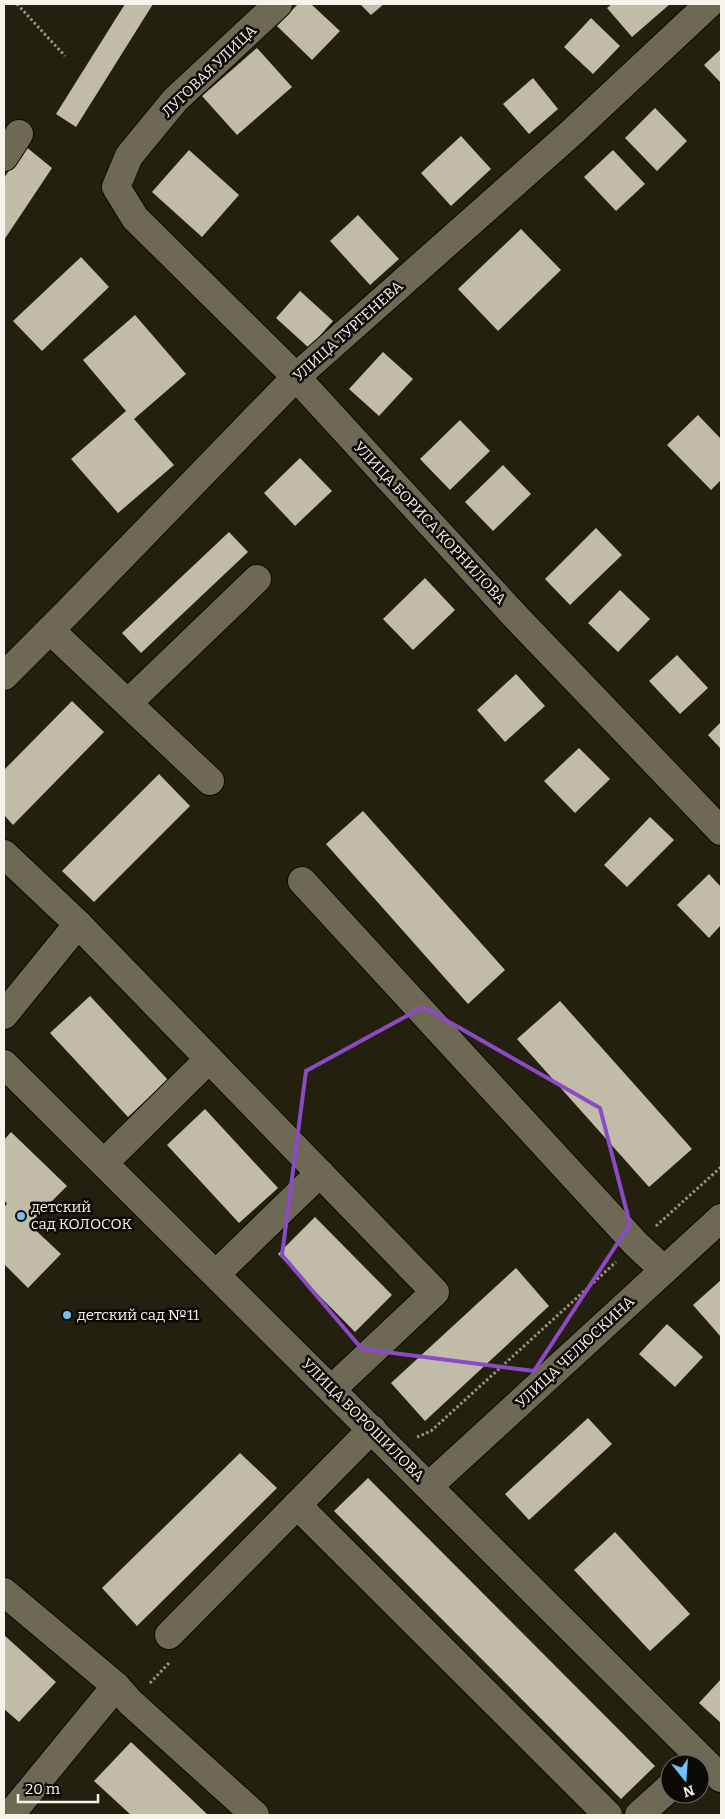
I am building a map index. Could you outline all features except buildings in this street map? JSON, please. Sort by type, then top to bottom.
[{"type":"street","name":"ЛУГОВАЯ УЛИЦА","points":[[136,218],[116,187],[129,156],[175,100],[278,4]]},
{"type":"street","name":"УЛИЦА ТУРГЕНЕВА","points":[[4,676],[296,377],[570,134],[709,4]]},
{"type":"street","points":[[4,158],[20,134]]},
{"type":"street","name":"УЛИЦА БОРИСА КОРНИЛОВА","points":[[136,218],[296,377],[515,616],[721,831]]},
{"type":"street","points":[[128,703],[258,580]]},
{"type":"street","points":[[50,630],[210,780]]},
{"type":"street","points":[[4,854],[78,924],[435,1292],[332,1389]]},
{"type":"street","points":[[302,881],[636,1244],[664,1270]]},
{"type":"street","points":[[4,1015],[78,924]]},
{"type":"street","points":[[104,1163],[209,1059]]},
{"type":"street","name":"УЛИЦА ВОРОШИЛОВА","points":[[4,1064],[429,1486],[691,1754]]},
{"type":"street","points":[[216,1274],[320,1173]]},
{"type":"street","name":"УЛИЦА ЧЕЛЮСКИНА","points":[[429,1486],[721,1218]]},
{"type":"street","points":[[169,1635],[372,1429]]},
{"type":"street","points":[[297,1505],[608,1815]]},
{"type":"street","points":[[4,1592],[116,1686],[130,1702],[256,1815]]},
{"type":"street","points":[[10,1815],[116,1686]]},
{"type":"street","name":"УЛИЦА ВОРОШИЛОВА","points":[[710,1770],[721,1778]]},
{"type":"street","points":[[639,1815],[660,1796]]},
{"type":"path","points":[[17,4],[65,56]]},
{"type":"path","points":[[391,1448],[431,1431],[721,1167]]},
{"type":"highlighted area","points":[[423,1007],[600,1108],[630,1224],[534,1371],[362,1349],[282,1255],[306,1071]]},
{"type":"place","name":"детский сад КОЛОСОК","points":[[21,1216]]},
{"type":"place","name":"детский сад №11","points":[[67,1315]]}]
